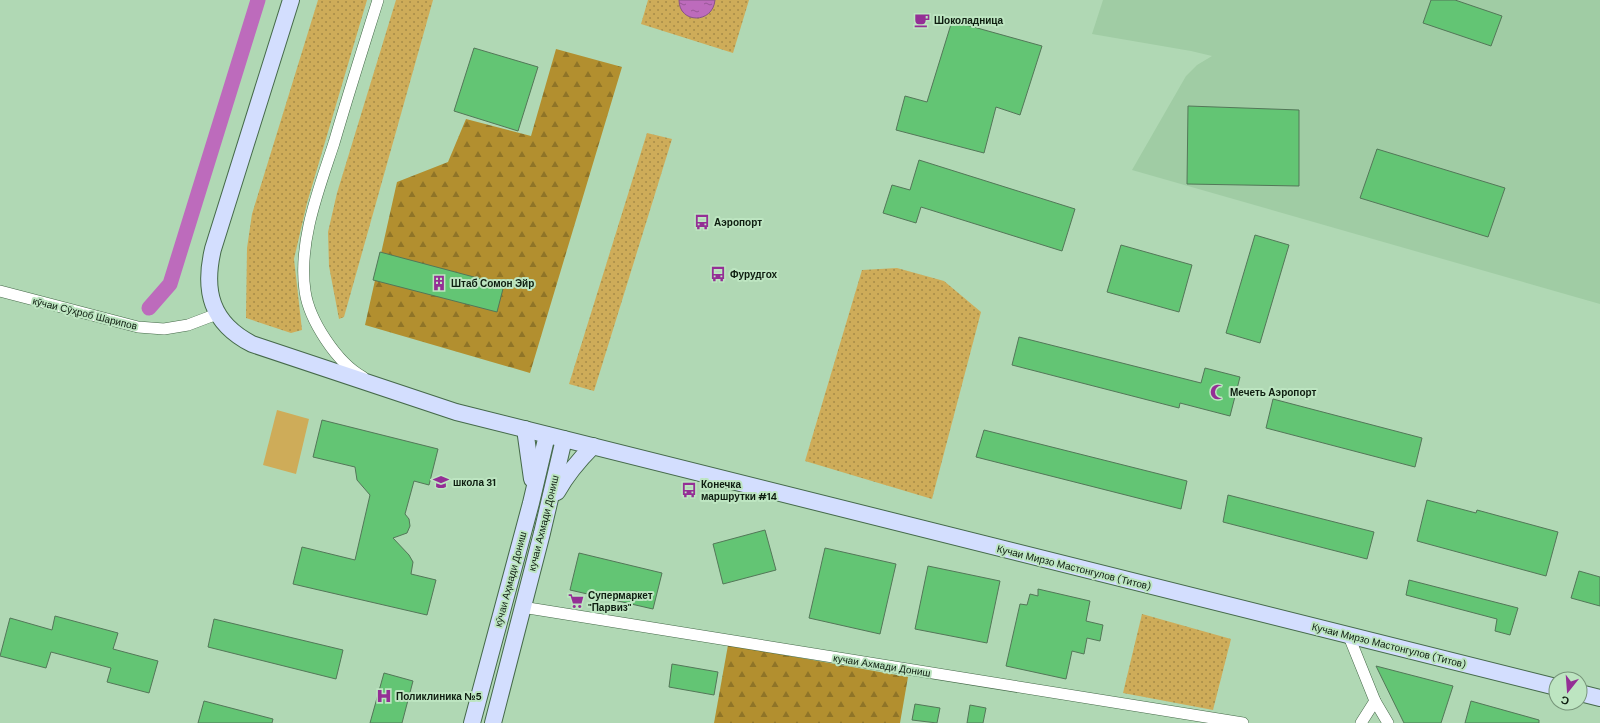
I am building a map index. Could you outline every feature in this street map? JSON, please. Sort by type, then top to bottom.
[{"type":"street","points":[[217,314],[211,299],[208,284],[209,267],[213,249],[291,0]]},
{"type":"street","points":[[378,0],[315,203],[305,254],[304,272],[305,292],[311,311],[319,328],[337,355],[357,374],[383,388]]},
{"type":"street","name":"кӯчаи Сӯҳроб Шарипов","points":[[0,291],[138,327],[164,328],[188,325],[217,314]]},
{"type":"street","name":"Кучаи Мирзо Мастонгулов (Титов)","points":[[217,314],[229,328],[242,339],[252,344],[456,412],[1548,685]]},
{"type":"street","points":[[525,429],[532,477],[531,503]]},
{"type":"street","name":"кӯчаи Аҳмади Дониш","points":[[472,723],[531,503],[547,435]]},
{"type":"street","name":"кучаи Ахмади Дониш","points":[[493,723],[548,508],[564,439]]},
{"type":"street","points":[[548,508],[566,476],[593,446]]},
{"type":"street","name":"кучаи Ахмади Дониш","points":[[522,607],[1243,723]]},
{"type":"street","points":[[1348,634],[1376,701],[1388,723]]},
{"type":"street","points":[[1588,695],[1600,698]]},
{"type":"street","points":[[1361,723],[1376,701]]},
{"type":"shaded area","points":[[318,0],[367,0],[307,203],[294,259],[302,330],[291,333],[246,318],[247,248],[252,214]]},
{"type":"shaded area","points":[[396,0],[433,0],[344,317],[339,319],[329,266],[328,232],[337,193]]},
{"type":"shaded area","points":[[648,0],[749,0],[733,53],[641,24]]},
{"type":"shaded area","points":[[1103,0],[1600,0],[1600,304],[1132,170],[1186,76],[1197,65],[1212,56],[1092,34]]},
{"type":"shaded area","points":[[647,133],[672,139],[594,391],[569,384]]},
{"type":"shaded area","points":[[897,268],[944,281],[981,312],[932,499],[805,461],[862,270]]},
{"type":"shaded area","points":[[277,410],[309,419],[296,474],[263,465]]},
{"type":"shaded area","points":[[1142,614],[1231,639],[1213,710],[1123,693]]},
{"type":"green space","points":[[556,49],[622,67],[530,373],[365,325],[397,182],[448,162],[466,119],[531,136]]},
{"type":"green space","points":[[728,645],[908,677],[900,723],[714,723]]},
{"type":"water","points":[[679,0],[715,0],[713,8],[709,14],[696,18],[684,14],[680,8]]},
{"type":"building","points":[[1431,0],[1455,0],[1502,16],[1491,46],[1423,23]]},
{"type":"building","points":[[952,21],[1042,46],[1020,115],[996,107],[984,153],[896,130],[905,96],[927,102]]},
{"type":"building","points":[[474,48],[538,67],[518,131],[454,111]]},
{"type":"building","points":[[1188,106],[1299,110],[1299,186],[1187,184]]},
{"type":"building","points":[[1377,149],[1505,188],[1488,237],[1360,198]]},
{"type":"building","points":[[919,160],[1075,209],[1062,251],[921,207],[916,223],[883,213],[892,185],[910,190]]},
{"type":"building","points":[[1255,235],[1289,245],[1260,343],[1226,333]]},
{"type":"building","points":[[1121,245],[1192,265],[1179,312],[1107,292]]},
{"type":"building","name":"Штаб Сомон Эйр","points":[[380,252],[504,285],[497,312],[373,280]]},
{"type":"building","points":[[1019,337],[1201,383],[1205,368],[1240,377],[1230,416],[1180,403],[1179,408],[1012,365]]},
{"type":"building","points":[[1273,399],[1422,438],[1415,467],[1266,428]]},
{"type":"building","points":[[322,420],[438,449],[429,485],[414,481],[405,514],[409,519],[410,526],[407,533],[393,538],[409,555],[413,562],[411,574],[436,580],[427,615],[293,584],[302,547],[355,560],[370,495],[357,480],[355,467],[313,457]]},
{"type":"building","points":[[984,430],[1187,481],[1181,509],[976,457]]},
{"type":"building","points":[[1228,495],[1374,532],[1367,559],[1223,522]]},
{"type":"building","points":[[1427,500],[1476,513],[1477,510],[1558,532],[1546,576],[1417,541]]},
{"type":"building","points":[[765,530],[776,570],[723,584],[713,544]]},
{"type":"building","points":[[825,548],[896,564],[880,634],[809,618]]},
{"type":"building","points":[[579,553],[662,573],[653,609],[570,590]]},
{"type":"building","points":[[928,566],[1000,581],[987,643],[915,629]]},
{"type":"building","points":[[1579,571],[1600,577],[1600,606],[1571,598]]},
{"type":"building","points":[[1409,580],[1518,608],[1510,635],[1495,631],[1497,619],[1406,595]]},
{"type":"building","points":[[1038,589],[1090,601],[1086,621],[1103,625],[1100,641],[1087,638],[1084,654],[1072,651],[1066,679],[1006,666],[1020,604],[1027,605],[1030,594],[1038,596]]},
{"type":"building","points":[[55,616],[118,633],[113,649],[158,661],[149,693],[107,682],[111,668],[51,652],[46,668],[0,656],[10,618],[52,630]]},
{"type":"building","points":[[214,619],[343,650],[336,679],[208,647]]},
{"type":"building","points":[[672,664],[718,672],[714,695],[669,687]]},
{"type":"building","points":[[1376,666],[1453,686],[1441,723],[1404,723]]},
{"type":"building","points":[[384,673],[413,681],[402,723],[370,723]]},
{"type":"building","points":[[204,701],[273,719],[272,723],[198,723]]},
{"type":"building","points":[[1471,701],[1539,720],[1539,723],[1465,723]]},
{"type":"building","points":[[915,704],[940,708],[937,723],[912,720]]},
{"type":"building","points":[[970,705],[986,708],[983,723],[967,723]]},
{"type":"waterway","points":[[149,308],[170,284],[258,0]]},
{"type":"place","name":"Шоколадница","points":[[922,20]]},
{"type":"place","name":"Аэропорт","points":[[702,222]]},
{"type":"place","name":"Фурудгох","points":[[718,274]]},
{"type":"place","name":"Штаб Сомон Эйр","points":[[439,283]]},
{"type":"place","name":"Мечеть Аэропорт","points":[[1218,392]]},
{"type":"place","name":"школа 31","points":[[441,482]]},
{"type":"place","name":"Конечка маршрутки #14","points":[[689,490]]},
{"type":"place","name":"Супермаркет \"Парвиз\"","points":[[576,601]]},
{"type":"place","name":"Поликлиника №5","points":[[384,696]]}]
